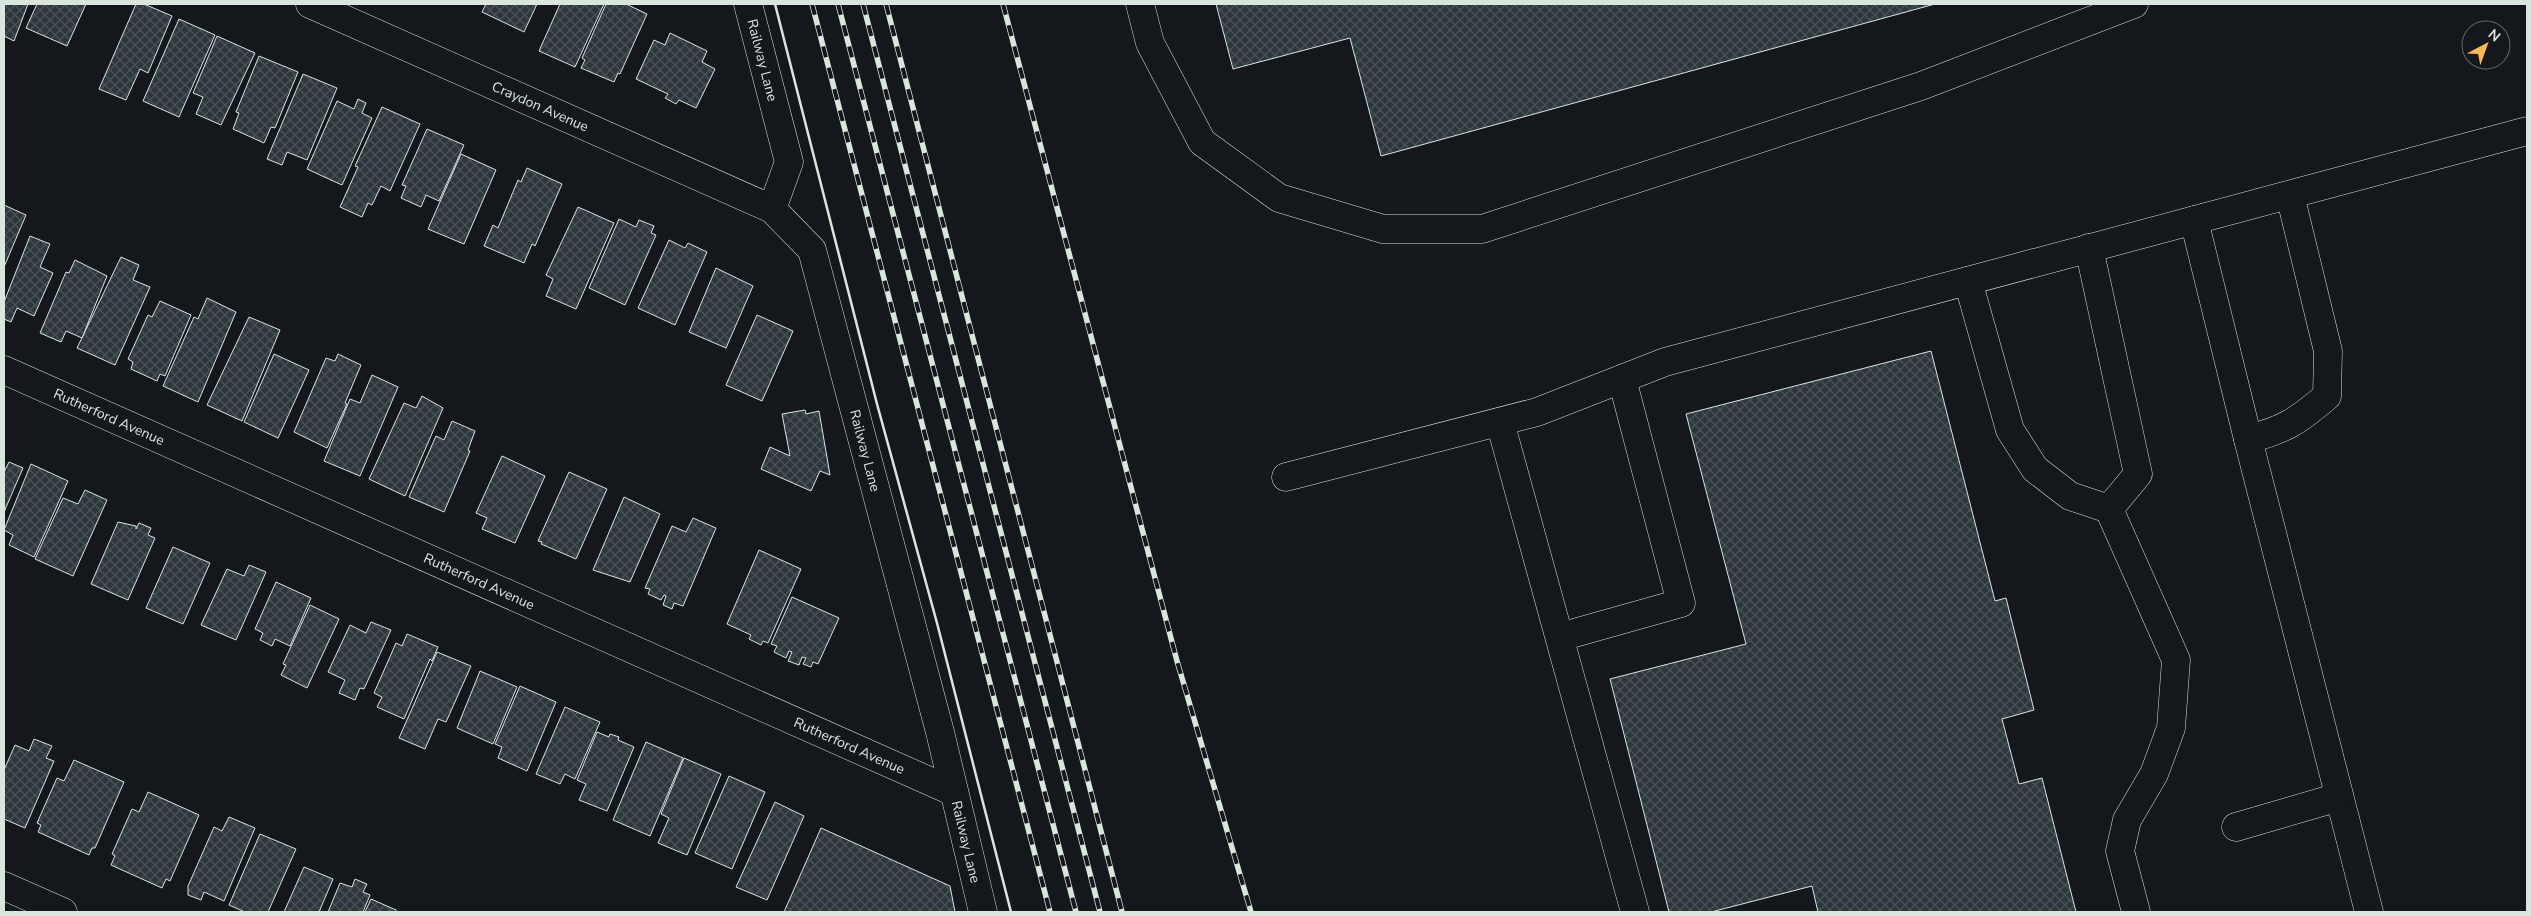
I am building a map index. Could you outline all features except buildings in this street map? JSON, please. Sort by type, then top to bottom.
[{"type":"street","name":"Craydon Avenue","points":[[310,4],[772,209]]},
{"type":"street","name":"Railway Lane","points":[[748,4],[789,162],[772,209],[812,250],[937,722],[983,912]]},
{"type":"street","points":[[1140,4],[1150,43],[1202,142],[1279,198],[1383,229],[1482,229],[1911,89],[2134,4]]},
{"type":"street","points":[[1286,477],[1537,412],[1665,362],[2527,131]]},
{"type":"street","points":[[2248,439],[2276,432],[2305,415],[2327,396],[2328,351],[2290,195]]},
{"type":"street","points":[[2194,220],[2369,912]]},
{"type":"street","points":[[2089,248],[2138,474],[2109,509]]},
{"type":"street","points":[[1968,281],[2010,430],[2035,469],[2070,496],[2109,509],[2176,660],[2171,728],[2154,774],[2128,820],[2120,851],[2136,912]]},
{"type":"street","name":"Rutherford Avenue","points":[[4,370],[954,792]]},
{"type":"street","points":[[1560,637],[1681,603],[1622,379]]},
{"type":"street","points":[[1500,422],[1635,912]]},
{"type":"street","points":[[2236,827],[2340,797]]},
{"type":"street","points":[[4,886],[63,912]]},
{"type":"railway","points":[[812,4],[1050,912]]},
{"type":"railway","points":[[838,4],[1076,912]]},
{"type":"railway","points":[[863,4],[1100,912]]},
{"type":"railway","points":[[886,4],[1122,912]]},
{"type":"railway","points":[[1003,4],[1177,661],[1251,912]]},
{"type":"wall","points":[[775,4],[877,404],[937,623],[1011,912]]}]
